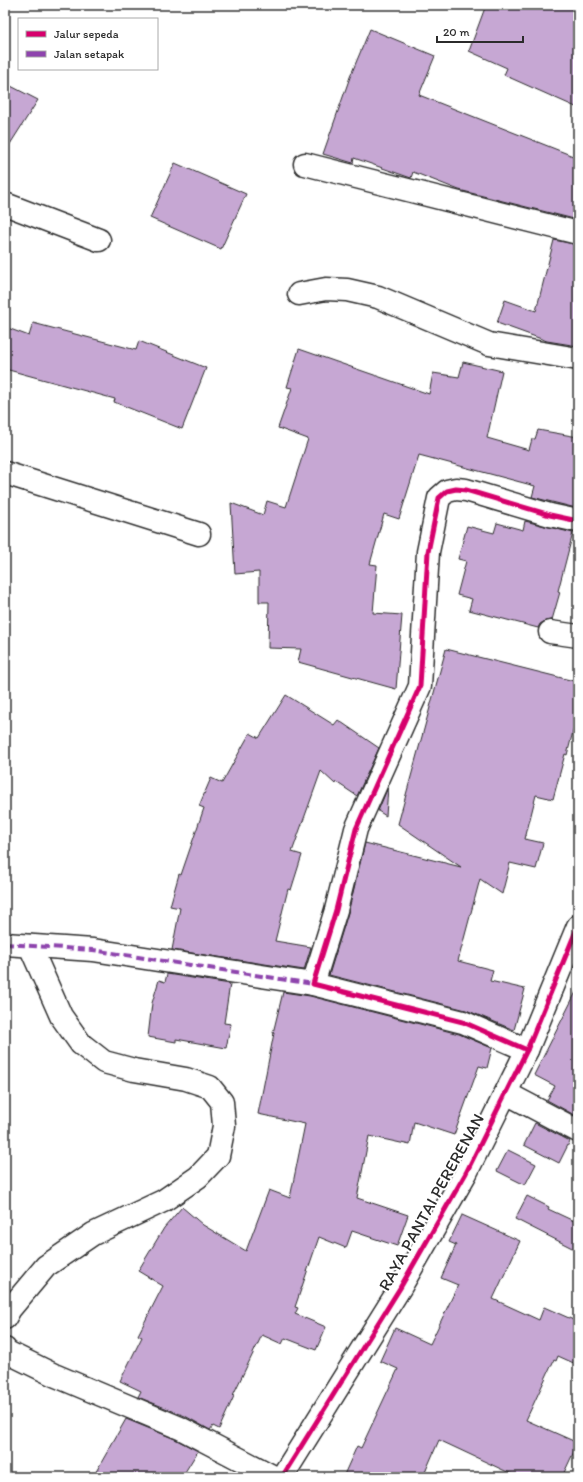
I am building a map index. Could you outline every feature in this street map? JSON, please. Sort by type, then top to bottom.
[{"type":"street","points":[[305,164],[578,233]]},
{"type":"street","points":[[5,204],[99,240]]},
{"type":"street","points":[[299,294],[326,289],[347,290],[378,297],[489,344],[578,359]]},
{"type":"street","points":[[5,473],[199,534]]},
{"type":"street","points":[[313,984],[336,910],[356,830],[420,686],[428,552],[439,498],[447,491],[456,489],[466,490],[550,515],[578,521]]},
{"type":"street","points":[[550,632],[578,636]]},
{"type":"street","name":"RAYA PANTAI PERERENAN","points":[[282,1477],[408,1274],[466,1173],[527,1050],[578,926]]},
{"type":"street","points":[[5,944],[92,950],[313,984],[463,1022],[527,1050]]},
{"type":"street","points":[[5,1318],[10,1309],[46,1266],[93,1234],[163,1201],[198,1177],[218,1156],[224,1126],[222,1102],[210,1087],[186,1079],[134,1070],[104,1062],[81,1044],[61,1016],[30,946]]},
{"type":"street","points":[[506,1093],[578,1131]]},
{"type":"street","points":[[5,1349],[7,1352],[54,1375],[180,1428],[274,1477]]},
{"type":"building","points":[[486,5],[578,5],[578,108],[504,75],[507,68],[469,51]]},
{"type":"building","points":[[370,29],[435,56],[419,95],[578,158],[578,220],[459,190],[413,172],[411,178],[354,158],[353,163],[323,154],[350,77]]},
{"type":"building","points":[[5,83],[38,100],[5,152]]},
{"type":"building","points":[[175,163],[246,194],[221,249],[150,218]]},
{"type":"building","points":[[554,240],[578,245],[578,346],[547,341],[497,323],[505,300],[536,311]]},
{"type":"building","points":[[33,323],[136,350],[139,341],[206,368],[182,429],[114,402],[115,399],[5,369],[5,327],[29,336]]},
{"type":"building","points":[[299,349],[429,394],[433,373],[459,377],[463,362],[502,371],[487,438],[529,450],[532,439],[535,439],[538,430],[578,437],[578,494],[576,508],[532,497],[535,486],[419,455],[399,519],[384,514],[370,564],[377,565],[373,613],[402,615],[396,689],[298,662],[301,649],[268,648],[269,602],[259,602],[259,572],[235,574],[231,503],[263,515],[267,501],[286,507],[308,439],[278,428],[292,388],[287,387]]},
{"type":"building","points":[[525,521],[573,533],[558,591],[560,592],[552,620],[545,621],[540,624],[538,628],[469,610],[472,599],[457,595],[466,561],[458,559],[467,526],[494,533],[497,523],[523,530]]},
{"type":"building","points":[[446,649],[578,682],[578,712],[567,755],[565,754],[553,799],[536,795],[525,839],[543,843],[536,869],[510,863],[502,894],[480,879],[458,961],[493,970],[490,981],[525,989],[514,1030],[466,1010],[329,975],[348,913],[365,843],[461,867],[398,824]]},
{"type":"building","points":[[286,695],[334,725],[338,720],[379,748],[357,796],[336,782],[335,784],[321,771],[292,852],[302,855],[291,890],[288,889],[275,941],[311,947],[304,970],[172,950],[180,908],[170,906],[179,874],[181,875],[204,808],[199,806],[211,778],[222,783],[250,733],[259,738]]},
{"type":"building","points":[[388,787],[386,816],[378,811]]},
{"type":"building","points":[[167,974],[230,984],[224,1023],[231,1024],[226,1048],[176,1039],[176,1042],[148,1037],[152,1003],[159,980],[165,982]]},
{"type":"building","points":[[578,988],[578,1117],[547,1100],[555,1086],[534,1075]]},
{"type":"building","points":[[283,992],[310,996],[459,1034],[492,1048],[487,1068],[479,1066],[454,1135],[414,1122],[410,1145],[369,1136],[357,1198],[408,1215],[397,1246],[352,1231],[346,1248],[319,1237],[295,1307],[298,1308],[295,1314],[326,1327],[316,1350],[285,1338],[282,1344],[262,1335],[233,1395],[234,1396],[219,1429],[213,1426],[210,1430],[185,1416],[138,1397],[141,1391],[120,1381],[142,1337],[138,1335],[163,1286],[138,1271],[164,1228],[182,1207],[203,1225],[246,1251],[269,1190],[290,1198],[305,1124],[258,1114],[273,1033]]},
{"type":"building","points":[[535,1123],[570,1141],[559,1163],[524,1145]]},
{"type":"building","points":[[508,1150],[536,1164],[525,1185],[497,1171]]},
{"type":"building","points":[[527,1196],[549,1207],[548,1209],[578,1223],[578,1251],[515,1219]]},
{"type":"building","points":[[462,1215],[520,1241],[493,1299],[539,1320],[544,1307],[578,1322],[578,1365],[558,1356],[556,1361],[554,1360],[526,1420],[578,1443],[562,1477],[518,1477],[439,1440],[423,1477],[343,1477],[357,1446],[361,1448],[398,1369],[380,1361],[395,1328],[430,1344],[458,1285],[441,1278],[456,1245],[449,1242]]},
{"type":"building","points":[[126,1419],[175,1439],[198,1451],[182,1477],[93,1477]]},
{"type":"marked path","points":[[5,944],[93,950],[313,984]]},
{"type":"cycle path","points":[[527,1050],[463,1022],[313,984],[336,910],[356,829],[420,686],[428,552],[439,498],[447,491],[456,489],[466,490],[550,515],[578,521]]},
{"type":"cycle path","points":[[282,1477],[400,1288],[466,1173],[527,1050],[578,926]]}]
